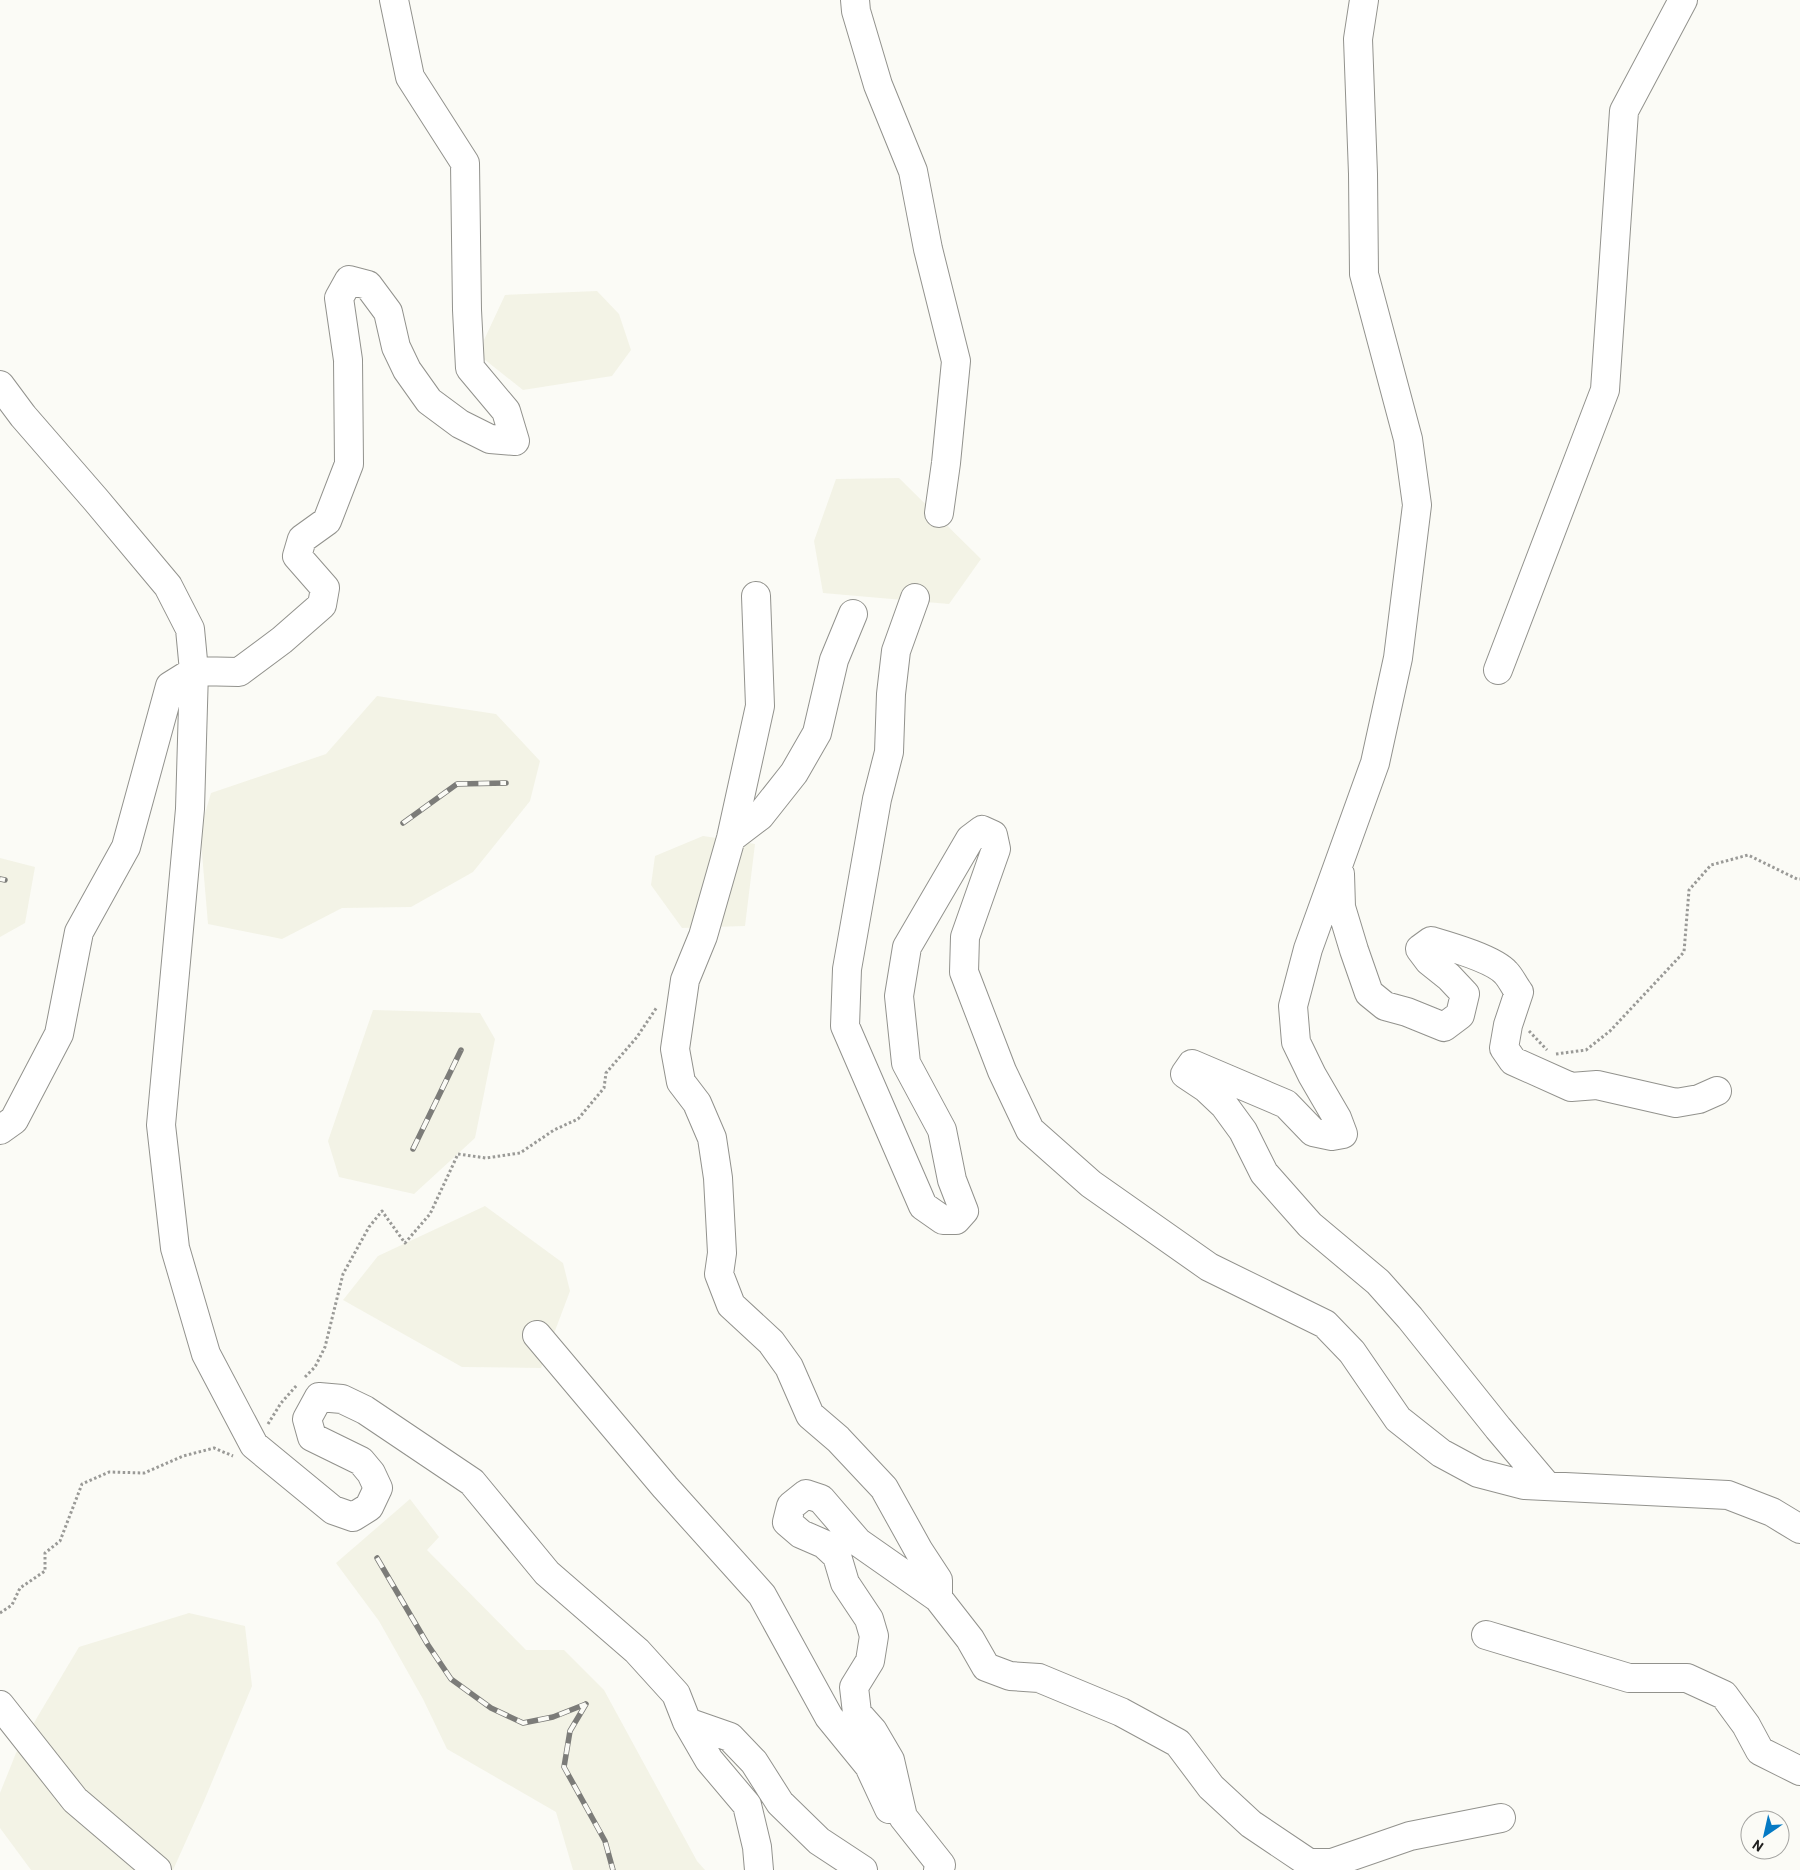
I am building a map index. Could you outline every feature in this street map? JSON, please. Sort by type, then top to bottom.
[{"type":"lane","points":[[0,1130],[14,1120],[59,1034],[80,932],[126,847],[170,686],[194,671],[239,672],[282,640],[322,605],[325,588],[297,556],[302,539],[327,521],[349,464],[348,360],[339,298],[349,280],[368,285],[388,312],[396,347],[406,370],[430,401],[460,424],[490,439],[515,441],[506,411],[470,368],[467,310],[465,162],[410,77],[394,0]]},
{"type":"lane","points":[[855,0],[856,11],[878,85],[913,171],[928,249],[956,361],[939,513]]},
{"type":"lane","points":[[1364,0],[1358,39],[1363,174],[1364,274],[1408,439],[1416,505],[1398,658],[1375,764],[1308,949],[1292,1006],[1296,1042],[1312,1075],[1338,1118],[1343,1134],[1332,1136],[1313,1132],[1286,1104],[1192,1064],[1186,1074],[1206,1088],[1224,1105],[1243,1131],[1264,1173],[1310,1225],[1378,1282],[1410,1318],[1547,1486]]},
{"type":"lane","points":[[1498,670],[1605,390],[1624,111],[1683,0]]},
{"type":"lane","points":[[0,385],[23,416],[168,586],[190,629],[194,671],[190,808],[161,1125],[175,1248],[206,1354],[254,1445],[333,1510],[353,1517],[369,1507],[378,1488],[371,1473],[361,1460],[312,1437],[307,1419],[319,1397],[342,1400],[365,1410],[472,1482],[547,1574],[637,1651],[676,1694],[687,1722],[709,1760],[747,1805],[757,1847],[759,1870]]},
{"type":"lane","points":[[756,596],[760,706],[731,838],[703,936],[686,980],[675,1049],[681,1082],[697,1103],[712,1138],[718,1178],[722,1253],[719,1274],[731,1306],[771,1342],[789,1367],[810,1414],[838,1439],[884,1488],[918,1551],[938,1580],[938,1598]]},
{"type":"lane","points":[[915,598],[896,651],[889,752],[878,798],[847,969],[845,1026],[923,1206],[943,1220],[956,1220],[964,1211],[952,1180],[942,1130],[906,1063],[899,996],[907,947],[970,839],[982,830],[993,836],[996,849],[965,937],[964,972],[1002,1071],[1030,1130],[1091,1184],[1209,1267],[1325,1324],[1352,1352],[1398,1419],[1441,1454],[1478,1473],[1524,1485],[1728,1495],[1772,1512],[1800,1530]]},
{"type":"lane","points":[[731,838],[760,816],[794,773],[817,733],[834,660],[853,614]]},
{"type":"lane","points":[[1340,860],[1341,907],[1354,950],[1369,993],[1385,1006],[1407,1012],[1444,1027],[1460,1015],[1465,994],[1450,977],[1429,961],[1420,949],[1431,941],[1478,957],[1505,971],[1518,992],[1508,1025],[1504,1048],[1514,1061],[1571,1087],[1597,1085],[1676,1103],[1698,1099],[1717,1091]]},
{"type":"lane","points":[[537,1335],[665,1487],[762,1595],[829,1717],[869,1766],[898,1829],[932,1859]]},
{"type":"lane","points":[[932,1859],[903,1816],[890,1760],[873,1730],[857,1713],[854,1687],[870,1661],[874,1636],[869,1619],[845,1583],[837,1556],[824,1544],[801,1534],[786,1522],[791,1506],[806,1494],[820,1499],[858,1542],[938,1598],[970,1639],[986,1667],[1010,1676],[1039,1678],[1121,1712],[1178,1743],[1211,1788],[1251,1824],[1309,1863],[1332,1863],[1410,1836],[1501,1818]]},
{"type":"lane","points":[[1486,1635],[1629,1678],[1687,1678],[1724,1695],[1746,1725],[1760,1751],[1800,1771]]},
{"type":"lane","points":[[0,1705],[75,1800],[157,1870]]},
{"type":"lane","points":[[687,1722],[730,1737],[754,1762],[780,1803],[819,1841],[863,1870]]},
{"type":"path","points":[[1513,1011],[1552,1055],[1586,1050],[1610,1031],[1684,952],[1689,890],[1711,865],[1748,855],[1800,879]]},
{"type":"path","points":[[0,1613],[12,1605],[20,1588],[45,1571],[45,1553],[60,1541],[82,1484],[109,1472],[144,1474],[184,1456],[214,1448],[242,1459],[254,1445],[281,1403],[315,1367],[325,1347],[343,1274],[369,1227],[382,1211],[405,1243],[430,1214],[458,1154],[486,1158],[520,1153],[554,1130],[578,1119],[604,1088],[606,1073],[637,1037],[661,1001],[686,980]]},
{"type":"shaded area","points":[[597,291],[619,314],[631,350],[612,376],[523,390],[484,359],[484,340],[505,295]]},
{"type":"shaded area","points":[[899,478],[981,559],[949,604],[823,593],[814,541],[836,479]]},
{"type":"shaded area","points":[[377,696],[496,714],[540,761],[530,801],[473,872],[411,907],[342,908],[282,939],[208,924],[200,830],[211,793],[326,754]]},
{"type":"shaded area","points":[[703,836],[755,844],[745,926],[682,928],[651,885],[655,856]]},
{"type":"shaded area","points":[[0,858],[35,867],[25,923],[0,937]]},
{"type":"shaded area","points":[[373,1010],[480,1013],[495,1039],[475,1138],[414,1194],[339,1177],[328,1141]]},
{"type":"shaded area","points":[[485,1206],[563,1263],[570,1291],[541,1368],[462,1367],[343,1300],[378,1256]]},
{"type":"shaded area","points":[[410,1499],[439,1537],[427,1550],[526,1650],[564,1650],[604,1690],[697,1861],[705,1870],[573,1870],[556,1812],[447,1749],[423,1699],[379,1621],[336,1563]]},
{"type":"shaded area","points":[[189,1613],[245,1626],[252,1686],[173,1870],[31,1870],[0,1828],[0,1793],[16,1753],[79,1647]]},
{"type":"railway","points":[[403,823],[457,784],[506,783]]},
{"type":"railway","points":[[0,879],[5,880]]},
{"type":"railway","points":[[413,1149],[461,1050]]},
{"type":"railway","points":[[377,1558],[428,1645],[451,1679],[491,1708],[523,1723],[553,1717],[586,1704]]},
{"type":"railway","points":[[586,1704],[570,1731],[564,1767],[605,1841],[613,1870]]}]
